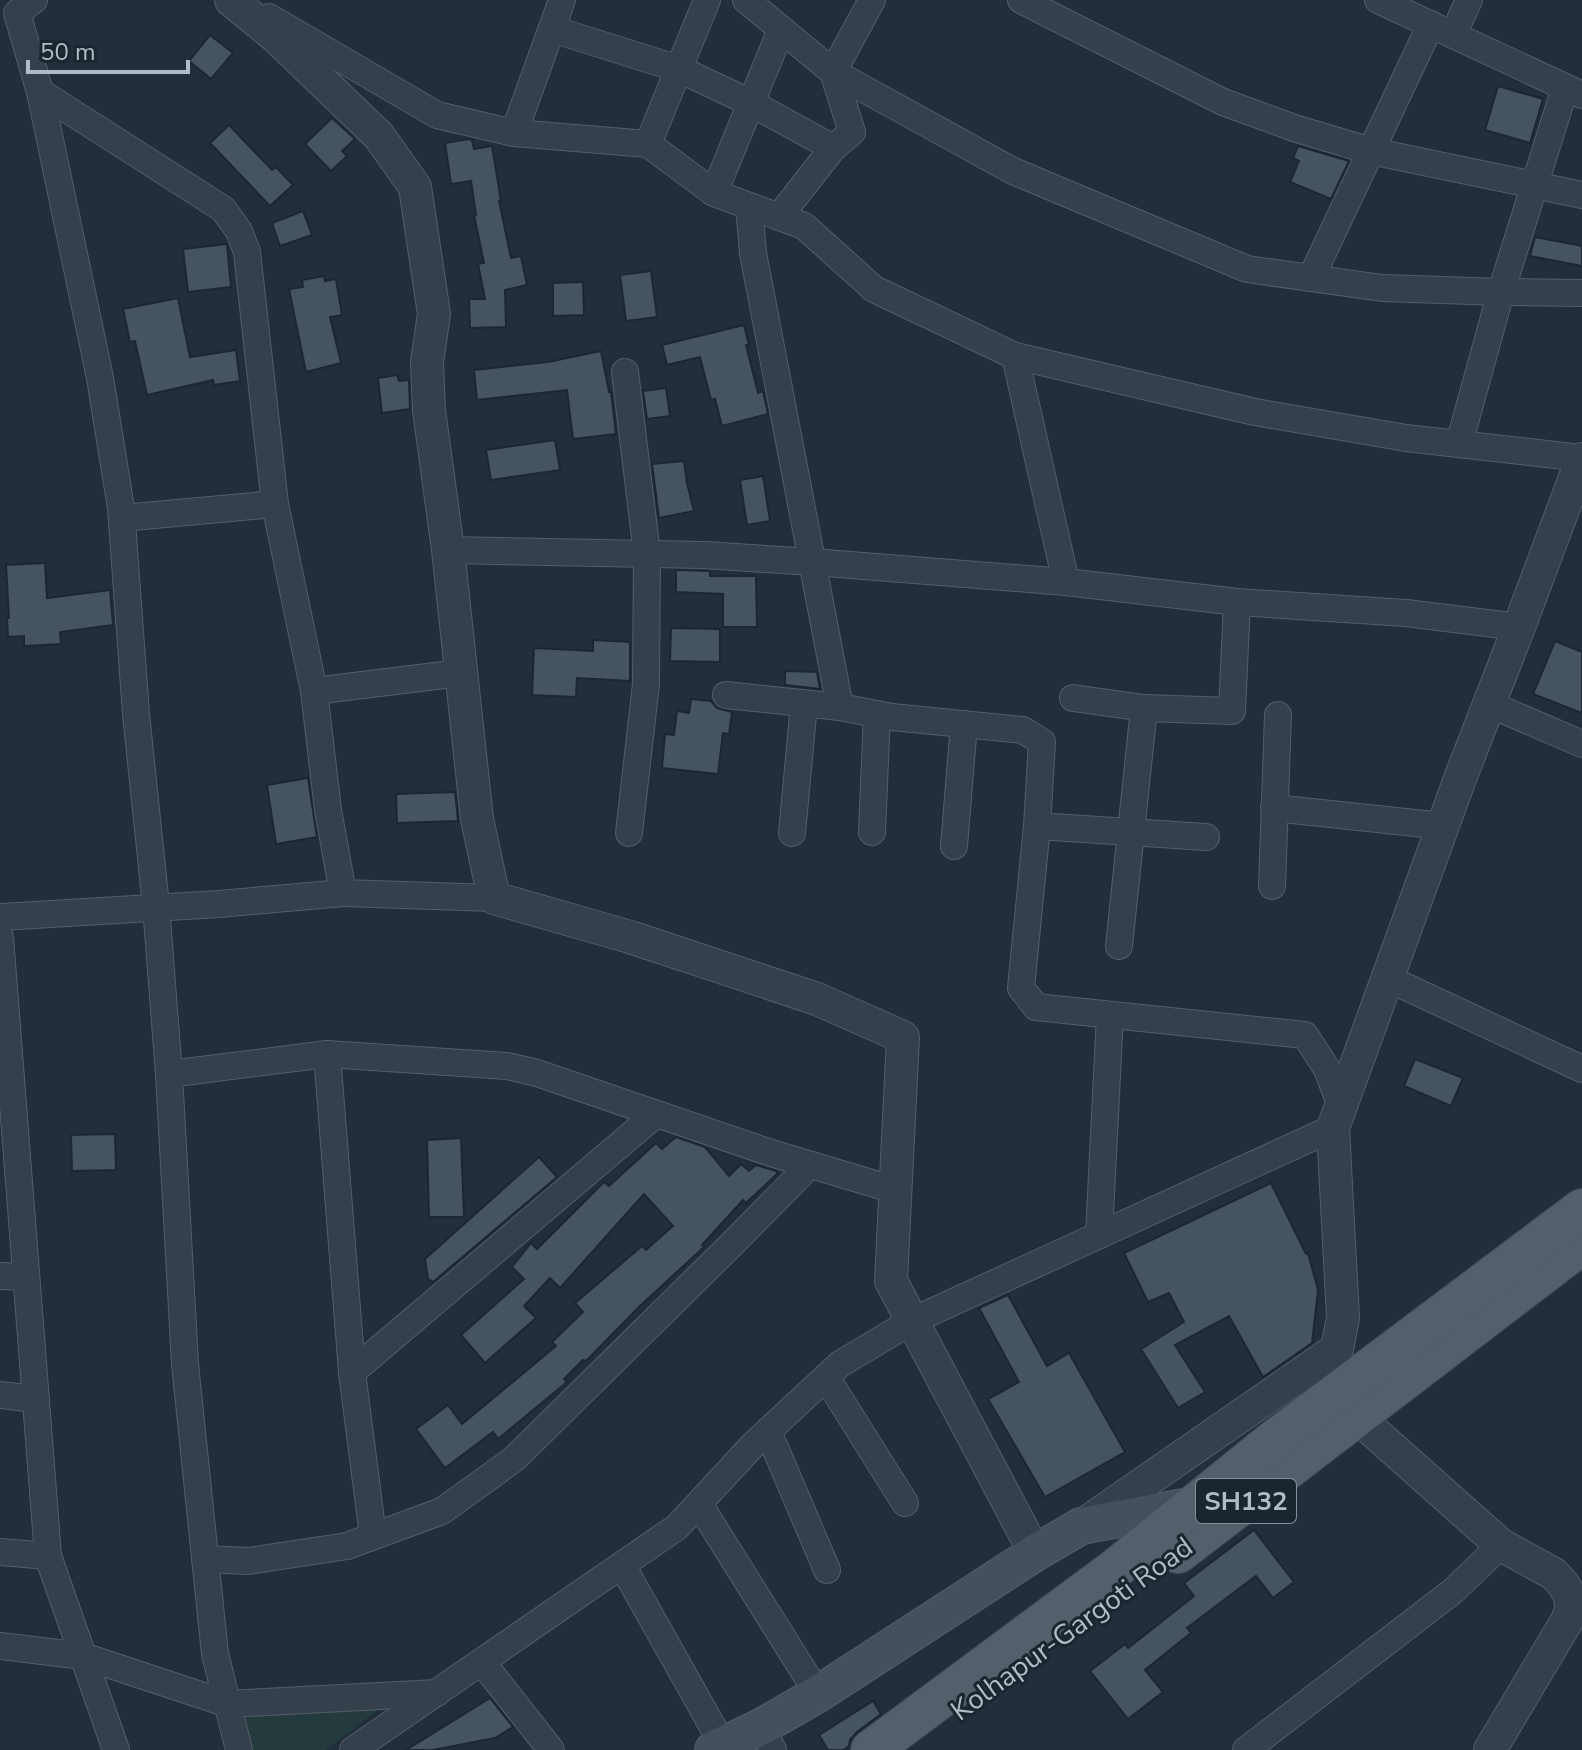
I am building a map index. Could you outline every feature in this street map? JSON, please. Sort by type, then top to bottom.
[{"type":"main road","points":[[871,1750],[1103,1579],[1273,1441],[1350,1402],[1582,1209]]},
{"type":"main road","name":"Kolhapur-Gargoti Road","points":[[904,1750],[1130,1590],[1350,1402],[1582,1244]]},
{"type":"main road","points":[[718,1748],[767,1738],[818,1694],[1081,1526],[1195,1505]]},
{"type":"street","points":[[231,0],[276,37],[379,136],[415,187],[434,314],[427,362],[429,410],[448,550],[477,819],[494,898]]},
{"type":"street","points":[[243,0],[288,30],[437,115],[514,133],[648,144],[714,193],[804,226],[874,289],[1015,356],[1255,412],[1406,438],[1582,458],[1337,1117],[1099,1235],[912,1321],[840,1364],[768,1431],[677,1527],[353,1750]]},
{"type":"street","points":[[514,133],[562,0]]},
{"type":"street","points":[[648,144],[707,0]]},
{"type":"street","points":[[746,0],[833,72],[1013,171],[1247,269],[1382,288],[1582,293]]},
{"type":"street","points":[[779,217],[833,148],[852,132],[833,72],[872,0]]},
{"type":"street","points":[[1021,0],[1223,102],[1294,128],[1371,151],[1582,195]]},
{"type":"street","points":[[1378,0],[1573,91],[1534,185],[1459,444]]},
{"type":"street","points":[[1311,278],[1371,151],[1442,30],[1469,0]]},
{"type":"street","points":[[17,12],[40,92],[100,378],[122,518],[136,714],[169,1074],[185,1364],[215,1654],[239,1750]]},
{"type":"street","points":[[552,29],[679,69],[751,103],[833,148]]},
{"type":"street","points":[[714,193],[781,30]]},
{"type":"street","points":[[40,92],[223,209],[239,231],[247,252],[275,504],[314,691],[328,810],[343,893]]},
{"type":"street","points":[[749,206],[753,253],[840,707]]},
{"type":"street","points":[[1015,356],[1066,582]]},
{"type":"street","points":[[625,372],[647,554],[646,684],[629,833]]},
{"type":"street","points":[[122,518],[275,504]]},
{"type":"street","points":[[448,550],[704,555],[813,562],[1066,582],[1237,602],[1406,613],[1519,627]]},
{"type":"street","points":[[1073,698],[1144,708],[1232,711],[1237,602]]},
{"type":"street","points":[[314,691],[460,673]]},
{"type":"street","points":[[726,695],[1023,730],[1042,742],[1021,988],[1036,1007],[1305,1035],[1327,1069],[1337,1117],[1343,1318],[1337,1349],[1350,1402],[1501,1545],[1554,1574],[1570,1596],[1568,1619],[1490,1750]]},
{"type":"street","points":[[792,833],[804,704]]},
{"type":"street","points":[[1489,704],[1582,744]]},
{"type":"street","points":[[1119,946],[1144,708]]},
{"type":"street","points":[[872,832],[877,714]]},
{"type":"street","points":[[1272,886],[1278,715]]},
{"type":"street","points":[[954,846],[964,724]]},
{"type":"street","points":[[1274,808],[1443,826]]},
{"type":"street","points":[[1037,826],[1206,837]]},
{"type":"street","points":[[0,917],[343,893],[494,898],[630,937],[802,994],[903,1037],[891,1281],[1035,1553]]},
{"type":"street","points":[[0,939],[7,1124],[26,1277],[48,1556],[116,1750]]},
{"type":"street","points":[[1387,978],[1582,1069]]},
{"type":"street","points":[[1099,1235],[1110,1015]]},
{"type":"street","points":[[169,1074],[327,1054],[507,1066],[537,1073],[810,1165],[895,1190]]},
{"type":"street","points":[[327,1054],[352,1372],[373,1536]]},
{"type":"street","points":[[352,1372],[656,1114]]},
{"type":"street","points":[[205,1559],[248,1561],[347,1546],[442,1511],[514,1459],[810,1165]]},
{"type":"street","points":[[0,1276],[26,1277]]},
{"type":"street","points":[[1081,1526],[1337,1349]]},
{"type":"street","points":[[826,1377],[905,1503]]},
{"type":"street","points":[[0,1395],[36,1399]]},
{"type":"street","points":[[768,1431],[827,1570]]},
{"type":"street","points":[[699,1504],[818,1694]]},
{"type":"street","points":[[1246,1750],[1453,1591],[1501,1545]]},
{"type":"street","points":[[0,1552],[48,1556]]},
{"type":"street","points":[[622,1565],[718,1748]]},
{"type":"street","points":[[0,1646],[83,1656],[228,1704],[437,1693]]},
{"type":"street","points":[[482,1662],[551,1750]]},
{"type":"green space","points":[[396,1696],[326,1750],[249,1750],[246,1703]]},
{"type":"building","points":[[210,35],[233,53],[211,79],[189,61]]},
{"type":"building","points":[[1498,86],[1543,99],[1530,143],[1485,130]]},
{"type":"building","points":[[332,118],[355,139],[342,151],[347,156],[331,171],[305,144]]},
{"type":"building","points":[[229,125],[272,170],[276,167],[293,185],[270,206],[210,143]]},
{"type":"building","points":[[469,139],[474,149],[492,146],[511,258],[521,256],[527,285],[505,290],[506,327],[470,328],[469,299],[485,299],[478,264],[484,263],[471,181],[451,184],[445,143]]},
{"type":"building","points":[[1298,146],[1349,161],[1331,199],[1290,182],[1299,161],[1293,158]]},
{"type":"building","points":[[303,211],[312,235],[280,246],[272,223]]},
{"type":"building","points":[[1535,237],[1582,246],[1582,266],[1530,256]]},
{"type":"building","points":[[227,244],[231,287],[188,292],[183,249]]},
{"type":"building","points":[[651,271],[657,317],[626,321],[620,275]]},
{"type":"building","points":[[324,276],[325,281],[336,279],[342,315],[330,317],[341,363],[306,372],[289,289],[303,287],[302,280]]},
{"type":"building","points":[[583,282],[584,315],[553,316],[553,283]]},
{"type":"building","points":[[178,298],[190,357],[236,350],[240,381],[214,385],[213,380],[147,395],[135,341],[130,342],[123,309]]},
{"type":"building","points":[[744,325],[758,393],[763,391],[768,414],[722,426],[715,399],[711,400],[700,357],[667,365],[662,345]]},
{"type":"building","points":[[601,351],[611,392],[616,434],[573,439],[567,390],[477,400],[474,370],[548,362]]},
{"type":"building","points":[[397,375],[399,381],[409,380],[410,409],[382,413],[378,378]]},
{"type":"building","points":[[666,388],[670,416],[647,419],[643,391]]},
{"type":"building","points":[[555,440],[560,470],[491,480],[486,450]]},
{"type":"building","points":[[684,461],[694,511],[659,518],[652,464]]},
{"type":"building","points":[[763,476],[770,521],[747,525],[740,480]]},
{"type":"building","points":[[45,563],[47,598],[110,590],[113,625],[60,632],[61,644],[24,646],[24,636],[8,637],[6,565]]},
{"type":"building","points":[[676,570],[710,571],[710,576],[756,576],[757,627],[723,627],[723,594],[676,592]]},
{"type":"building","points":[[671,628],[720,629],[720,662],[670,661]]},
{"type":"building","points":[[593,640],[630,642],[630,681],[577,678],[576,697],[532,695],[534,648],[593,651]]},
{"type":"building","points":[[1555,641],[1582,652],[1582,713],[1533,694]]},
{"type":"building","points":[[785,671],[817,672],[820,689],[785,685]]},
{"type":"building","points":[[691,699],[711,701],[717,708],[732,712],[729,734],[723,733],[718,774],[662,768],[665,734],[674,735],[677,711],[689,713]]},
{"type":"building","points":[[308,778],[317,837],[276,844],[267,785]]},
{"type":"building","points":[[455,792],[458,821],[397,823],[396,794]]},
{"type":"building","points":[[1415,1059],[1463,1078],[1451,1106],[1404,1086]]},
{"type":"building","points":[[115,1134],[116,1170],[72,1171],[71,1135]]},
{"type":"building","points":[[676,1137],[705,1147],[729,1176],[741,1164],[749,1171],[756,1165],[778,1173],[746,1203],[743,1200],[702,1245],[704,1247],[586,1361],[583,1360],[564,1379],[567,1382],[498,1439],[493,1432],[445,1468],[416,1429],[448,1405],[462,1424],[556,1346],[552,1342],[583,1312],[575,1303],[642,1246],[646,1250],[673,1226],[644,1194],[560,1288],[550,1278],[524,1306],[536,1318],[485,1363],[461,1335],[524,1279],[512,1267],[531,1243],[537,1249],[604,1182],[609,1186],[656,1143],[662,1149]]},
{"type":"building","points":[[461,1138],[464,1217],[429,1217],[427,1140]]},
{"type":"building","points":[[539,1157],[557,1177],[433,1282],[428,1279],[425,1259]]},
{"type":"building","points":[[1271,1183],[1308,1253],[1318,1290],[1312,1343],[1263,1377],[1229,1316],[1175,1345],[1205,1392],[1178,1408],[1141,1349],[1184,1322],[1169,1293],[1148,1302],[1124,1253]]},
{"type":"building","points":[[1008,1295],[1047,1366],[1069,1353],[1125,1452],[1045,1497],[988,1399],[1019,1382],[979,1308]]},
{"type":"building","points":[[1254,1530],[1294,1582],[1273,1598],[1256,1576],[1187,1628],[1191,1633],[1145,1670],[1163,1692],[1128,1719],[1090,1671],[1125,1644],[1128,1648],[1194,1596],[1184,1583]]},
{"type":"building","points":[[490,1698],[513,1727],[495,1738],[433,1750],[406,1750]]},
{"type":"building","points":[[873,1701],[881,1714],[857,1732],[849,1746],[843,1750],[828,1750],[819,1735]]}]
